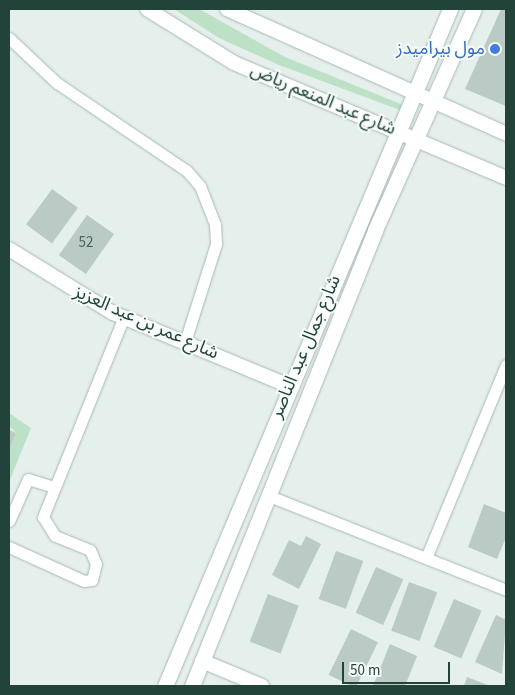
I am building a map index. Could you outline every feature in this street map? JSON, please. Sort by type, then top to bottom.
[{"type":"main road","name":"شارع جمال عبد الناصر","points":[[165,686],[289,386],[450,9]]},
{"type":"main road","name":"شارع جمال عبد الناصر","points":[[192,686],[375,230],[418,140],[474,9]]},
{"type":"street","name":"شارع عبد المنعم رياض","points":[[147,9],[234,63],[506,178]]},
{"type":"street","points":[[228,9],[433,104],[506,134]]},
{"type":"street","points":[[9,38],[65,88],[176,163],[200,186],[215,224],[216,244],[184,342]]},
{"type":"street","name":"شارع عمر بن عبد العزيز","points":[[9,249],[74,292],[124,317],[289,386]]},
{"type":"street","points":[[9,547],[84,581],[92,580],[96,564],[90,550],[55,536],[44,522],[55,487],[124,317]]},
{"type":"street","points":[[426,558],[506,365]]},
{"type":"street","points":[[9,521],[28,479],[55,487]]},
{"type":"street","points":[[269,496],[506,590]]},
{"type":"street","points":[[202,661],[262,686]]},
{"type":"green space","points":[[174,9],[199,9],[285,57],[403,105],[400,110],[279,65],[219,38]]},
{"type":"green space","points":[[9,413],[31,428],[9,482],[9,451],[16,433],[9,426]]},
{"type":"building","name":"مول بيراميدز","points":[[501,9],[506,9],[506,106],[465,89]]},
{"type":"building","points":[[52,189],[78,208],[52,243],[26,225]]},
{"type":"building","points":[[87,215],[114,234],[86,274],[59,255]]},
{"type":"building","points":[[9,430],[16,433],[9,451]]},
{"type":"building","points":[[484,504],[506,513],[506,537],[497,559],[468,547]]},
{"type":"building","points":[[306,536],[321,544],[299,589],[272,575],[289,540],[301,546]]},
{"type":"building","points":[[336,551],[363,561],[346,609],[319,599]]},
{"type":"building","points":[[376,567],[403,579],[383,625],[356,613]]},
{"type":"building","points":[[409,582],[437,592],[419,641],[391,631]]},
{"type":"building","points":[[268,594],[299,606],[281,653],[250,642]]},
{"type":"building","points":[[454,599],[482,611],[461,659],[434,647]]},
{"type":"building","points":[[496,615],[506,620],[502,674],[475,662]]},
{"type":"building","points":[[351,629],[378,642],[357,686],[352,686],[329,675]]},
{"type":"building","points":[[390,644],[417,656],[405,686],[373,686]]},
{"type":"building","points":[[467,677],[490,686],[464,686]]},
{"type":"place","name":"مول بيراميدز","points":[[495,49]]}]
